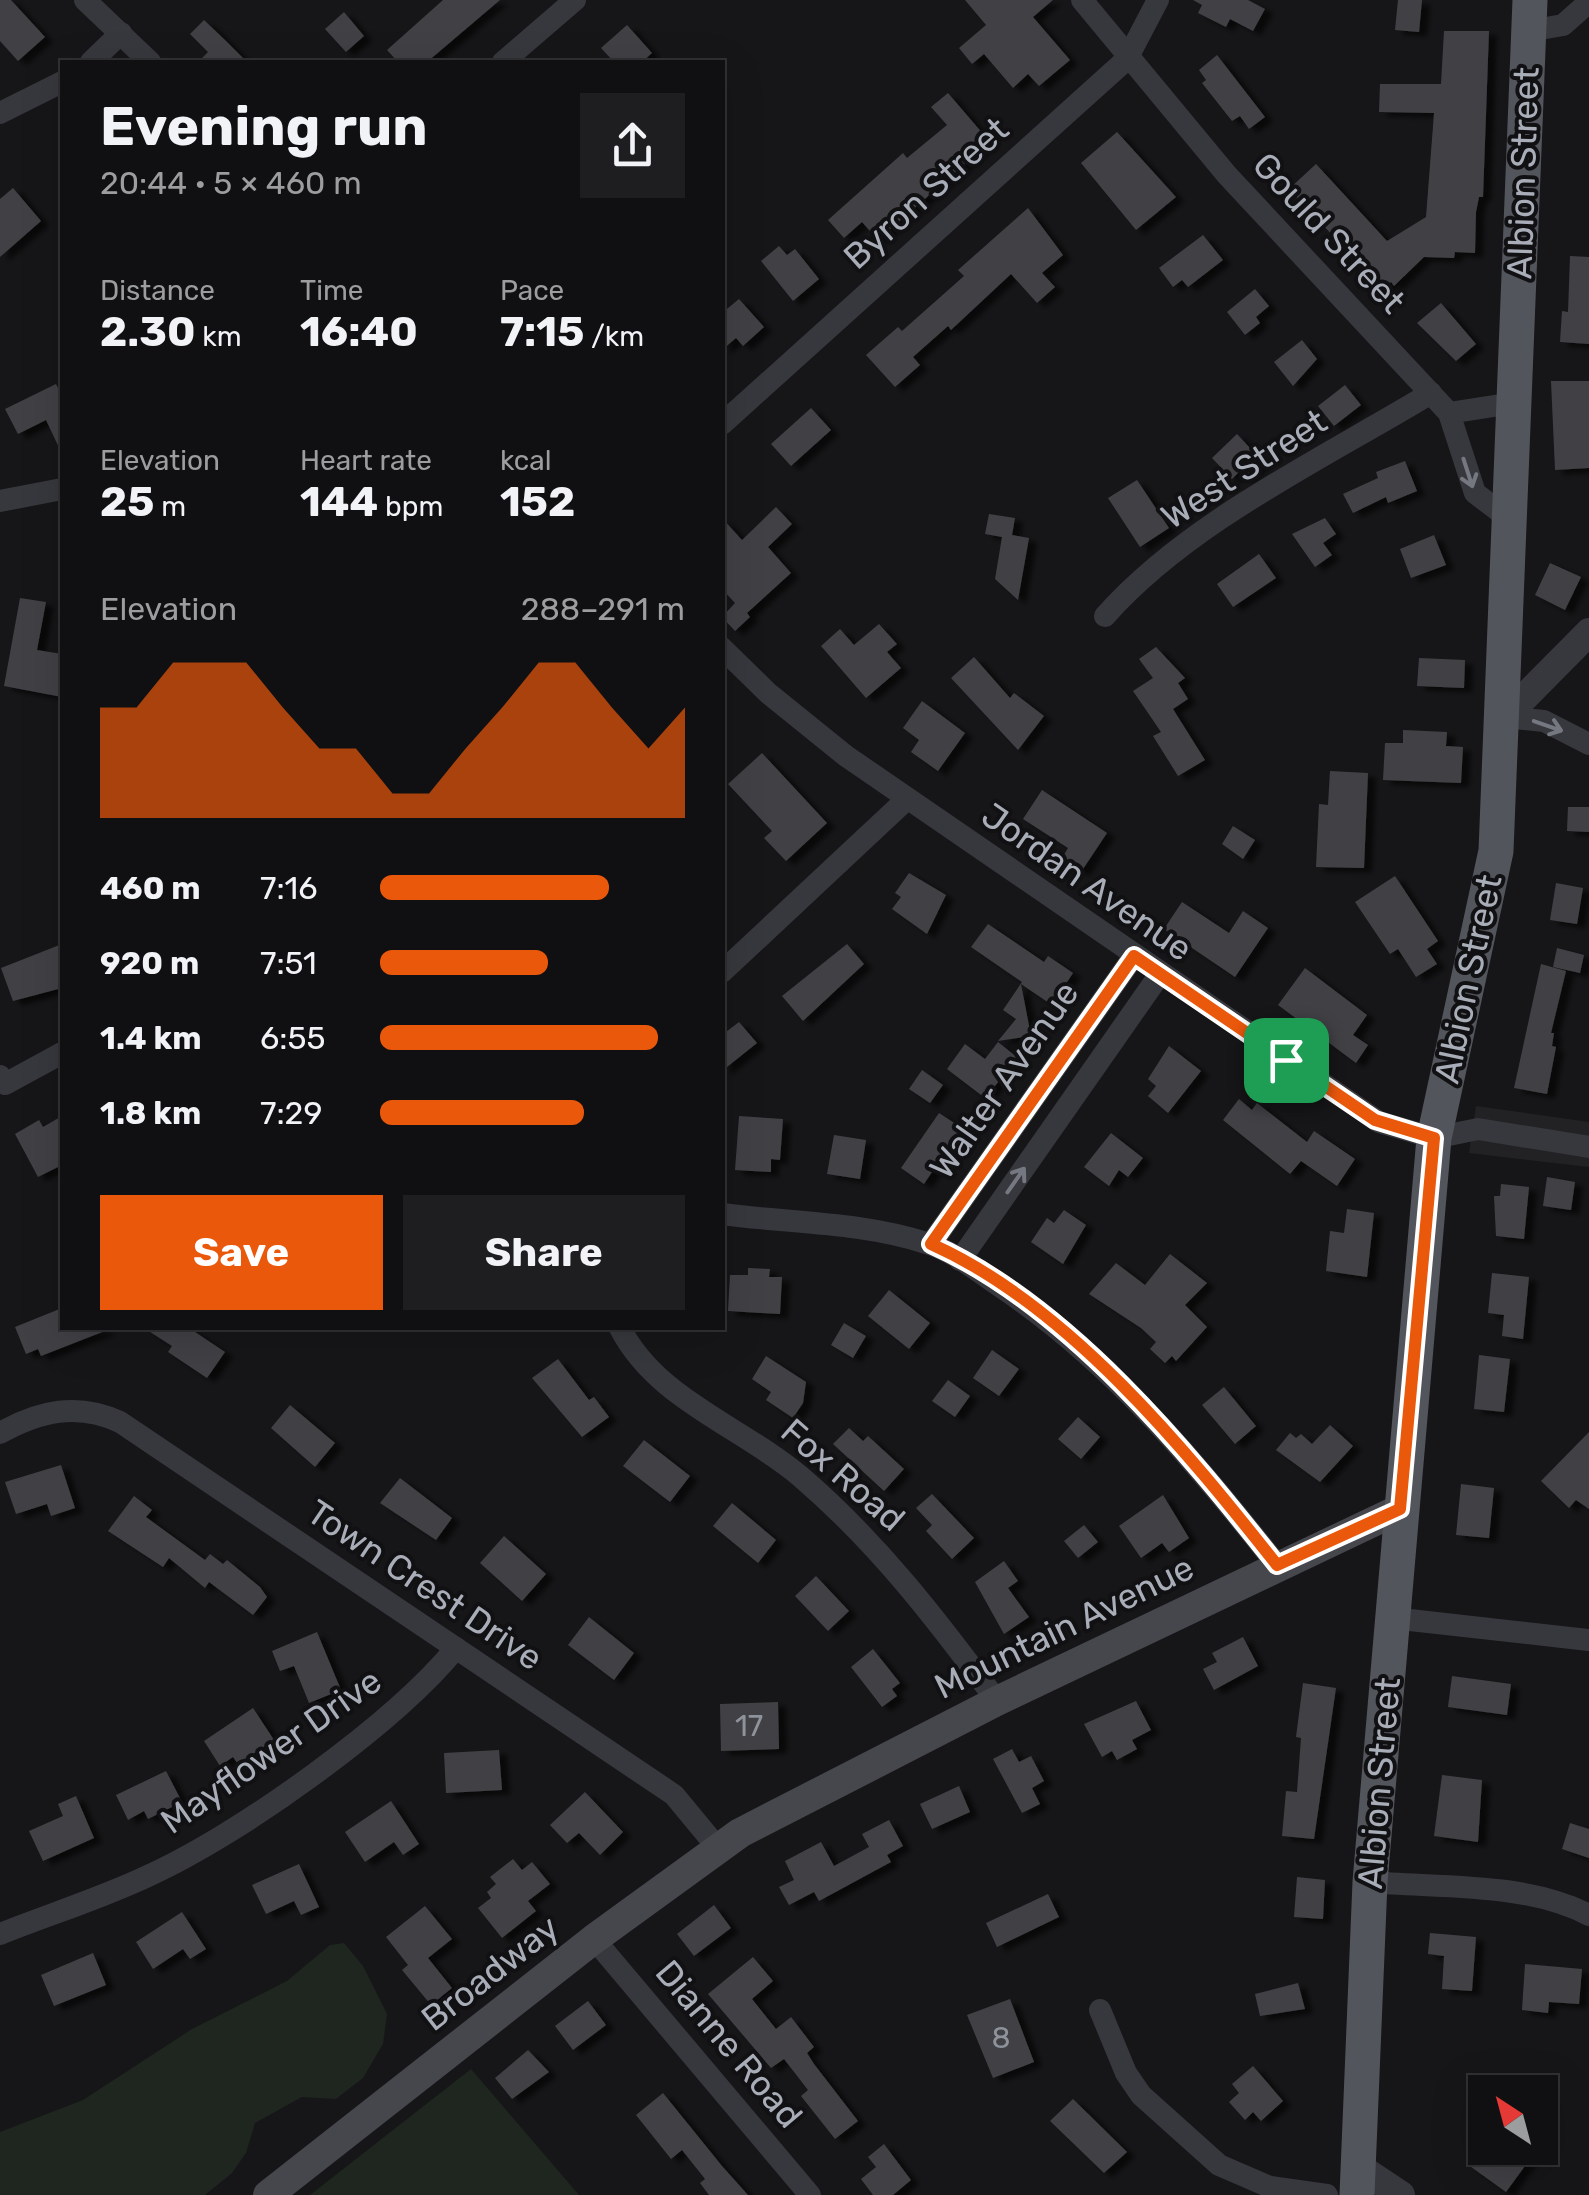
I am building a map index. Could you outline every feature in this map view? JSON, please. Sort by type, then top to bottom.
[{"type":"main road","name":"Albion Street","points":[[1356,2180],[1370,1882],[1434,1138],[1491,891],[1505,717],[1508,518],[1530,16]]},
{"type":"main road","name":"Mountain Avenue","points":[[764,1819],[998,1700],[1400,1509]]},
{"type":"main road","name":"Broadway","points":[[268,2195],[594,1939],[717,1847],[764,1819]]},
{"type":"street","points":[[85,0],[148,60]]},
{"type":"street","points":[[505,60],[574,0]]},
{"type":"street","name":"Gould Street","points":[[1082,0],[1227,175],[1449,412],[1475,493],[1508,518]]},
{"type":"street","name":"Byron Street","points":[[725,421],[1127,59],[1158,0]]},
{"type":"street","points":[[1530,16],[1562,24],[1589,2]]},
{"type":"street","points":[[93,60],[121,33]]},
{"type":"street","points":[[0,113],[60,83]]},
{"type":"street","name":"West Street","points":[[1105,616],[1150,574],[1223,519],[1431,393]]},
{"type":"street","points":[[1449,412],[1513,403]]},
{"type":"street","points":[[0,501],[60,489]]},
{"type":"street","points":[[1505,717],[1589,632]]},
{"type":"street","name":"Jordan Avenue","points":[[725,651],[803,724],[1160,974],[1378,1122],[1434,1138]]},
{"type":"street","points":[[1505,717],[1544,721],[1589,744]]},
{"type":"street","points":[[725,969],[907,800]]},
{"type":"street","name":"Walter Avenue","points":[[931,1244],[1134,956]]},
{"type":"street","name":"Walter Avenue","points":[[960,1260],[1160,974]]},
{"type":"street","points":[[2,1082],[60,1054]]},
{"type":"street","points":[[1434,1138],[1478,1129],[1589,1147]]},
{"type":"street","points":[[725,1214],[872,1231],[931,1244],[960,1260],[1060,1330],[1134,1398],[1220,1492],[1277,1565]]},
{"type":"street","name":"Fox Road","points":[[621,1330],[631,1349],[657,1377],[781,1461],[848,1519],[920,1597],[998,1700]]},
{"type":"street","name":"Town Crest Drive","points":[[0,1433],[28,1419],[74,1409],[106,1415],[132,1430],[674,1795],[717,1847]]},
{"type":"street","points":[[1392,1618],[1589,1640]]},
{"type":"street","name":"Mayflower Drive","points":[[0,1934],[148,1876],[214,1840],[271,1802],[420,1688],[456,1648]]},
{"type":"street","points":[[1370,1882],[1524,1896],[1562,1903],[1589,1915]]},
{"type":"street","name":"Dianne Road","points":[[594,1939],[810,2195]]},
{"type":"street","points":[[1100,2010],[1126,2073],[1141,2095],[1220,2165],[1270,2188],[1327,2195]]},
{"type":"street","points":[[1356,2180],[1401,2195]]},
{"type":"shaded area","points":[[1476,1106],[1589,1122],[1589,1167],[1469,1153]]},
{"type":"shaded area","points":[[344,1943],[363,1966],[387,2014],[383,2044],[363,2078],[336,2099],[302,2097],[255,2123],[246,2153],[232,2173],[205,2195],[0,2195],[0,2132],[83,2100],[192,2029],[287,1981],[330,1945]]},
{"type":"shaded area","points":[[471,2069],[579,2195],[310,2195]]},
{"type":"building","points":[[0,0],[11,0],[45,37],[18,61],[0,41]]},
{"type":"building","points":[[443,0],[500,0],[429,60],[396,60],[387,50]]},
{"type":"building","points":[[965,0],[1053,0],[1033,17],[1070,60],[1039,86],[1028,74],[1013,88],[984,54],[972,64],[959,48],[986,25]]},
{"type":"building","points":[[1193,0],[1248,0],[1265,9],[1253,31],[1230,19],[1226,27],[1198,13],[1202,5]]},
{"type":"building","points":[[1398,0],[1422,0],[1419,32],[1395,30]]},
{"type":"building","points":[[344,12],[364,36],[346,52],[325,29]]},
{"type":"building","points":[[204,20],[245,60],[200,60],[208,52],[190,34]]},
{"type":"building","points":[[627,25],[652,53],[644,60],[612,60],[601,48]]},
{"type":"building","points":[[1444,31],[1489,31],[1483,197],[1479,197],[1476,212],[1475,253],[1455,252],[1454,258],[1424,257],[1394,286],[1391,282],[1383,289],[1289,189],[1316,164],[1387,241],[1426,217],[1434,113],[1379,112],[1380,84],[1441,84]]},
{"type":"building","points":[[1217,55],[1265,117],[1249,129],[1240,116],[1232,121],[1202,83],[1206,80],[1199,70]]},
{"type":"building","points":[[948,93],[990,142],[878,240],[862,222],[844,238],[828,220],[903,153],[907,158],[947,125],[931,107]]},
{"type":"building","points":[[1117,132],[1176,197],[1136,230],[1081,163]]},
{"type":"building","points":[[13,188],[41,221],[0,257],[0,199]]},
{"type":"building","points":[[1028,208],[1063,255],[1042,273],[1055,287],[1037,303],[1011,274],[951,330],[948,326],[913,357],[920,365],[895,387],[866,355],[898,327],[902,331],[964,276],[958,270]]},
{"type":"building","points":[[1203,235],[1223,260],[1188,287],[1182,280],[1173,287],[1159,268]]},
{"type":"building","points":[[779,246],[787,255],[795,249],[819,279],[793,301],[761,261]]},
{"type":"building","points":[[1570,256],[1589,257],[1589,344],[1560,342],[1562,311],[1568,312]]},
{"type":"building","points":[[1255,289],[1269,306],[1256,317],[1260,323],[1245,335],[1227,312]]},
{"type":"building","points":[[739,299],[764,327],[743,346],[736,338],[725,347],[725,311]]},
{"type":"building","points":[[1441,303],[1476,344],[1456,361],[1417,323]]},
{"type":"building","points":[[1302,340],[1317,359],[1293,386],[1274,362]]},
{"type":"building","points":[[1551,381],[1589,381],[1589,468],[1555,470]]},
{"type":"building","points":[[56,384],[60,392],[60,450],[46,420],[18,434],[5,409]]},
{"type":"building","points":[[1345,385],[1361,405],[1334,426],[1318,406]]},
{"type":"building","points":[[811,408],[831,430],[791,466],[771,444]]},
{"type":"building","points":[[1237,434],[1263,462],[1246,479],[1239,472],[1232,479],[1212,458]]},
{"type":"building","points":[[1405,461],[1417,491],[1388,503],[1386,497],[1353,513],[1343,494],[1378,478],[1376,472]]},
{"type":"building","points":[[1137,480],[1169,528],[1140,547],[1108,498]]},
{"type":"building","points":[[776,507],[792,524],[768,547],[791,573],[747,613],[750,617],[735,631],[725,620],[725,614],[735,603],[725,592],[725,521],[742,540]]},
{"type":"building","points":[[989,514],[1015,518],[1012,535],[1029,538],[1018,600],[995,579],[1002,537],[985,534]]},
{"type":"building","points":[[1325,518],[1336,534],[1323,543],[1332,555],[1315,567],[1292,534]]},
{"type":"building","points":[[1434,535],[1446,565],[1411,578],[1400,549]]},
{"type":"building","points":[[1259,554],[1276,578],[1233,607],[1217,584]]},
{"type":"building","points":[[1550,563],[1581,577],[1565,610],[1535,595]]},
{"type":"building","points":[[20,598],[46,602],[37,650],[60,654],[60,697],[4,686]]},
{"type":"building","points":[[879,624],[897,644],[887,652],[901,668],[866,698],[821,646],[840,629],[854,645]]},
{"type":"building","points":[[1156,647],[1185,678],[1178,683],[1188,699],[1173,709],[1205,760],[1178,776],[1153,736],[1161,732],[1133,691],[1153,678],[1139,659]]},
{"type":"building","points":[[974,657],[1010,698],[1014,693],[1044,716],[1018,750],[951,678]]},
{"type":"building","points":[[1419,658],[1465,660],[1464,688],[1417,686]]},
{"type":"building","points":[[922,701],[965,733],[938,771],[911,752],[919,740],[903,728]]},
{"type":"building","points":[[1403,730],[1447,732],[1446,746],[1463,747],[1461,783],[1383,780],[1385,743],[1403,743]]},
{"type":"building","points":[[762,753],[827,823],[786,861],[764,838],[772,831],[728,784]]},
{"type":"building","points":[[1330,771],[1368,773],[1364,868],[1316,867],[1319,804],[1328,805]]},
{"type":"building","points":[[1042,790],[1107,833],[1081,872],[1061,860],[1068,848],[1023,819]]},
{"type":"building","points":[[1568,807],[1589,807],[1589,832],[1567,831]]},
{"type":"building","points":[[1233,826],[1255,840],[1243,859],[1222,844]]},
{"type":"building","points":[[909,873],[946,895],[927,934],[892,909],[901,897],[895,893]]},
{"type":"building","points":[[1395,876],[1438,941],[1427,949],[1437,964],[1416,977],[1398,949],[1390,954],[1355,902]]},
{"type":"building","points":[[1556,883],[1583,888],[1577,924],[1550,920]]},
{"type":"building","points":[[1182,902],[1229,933],[1243,911],[1268,928],[1235,977],[1164,929]]},
{"type":"building","points":[[988,924],[1044,962],[1048,956],[1073,973],[1052,1005],[1021,984],[1031,1036],[998,1041],[1016,1019],[1003,1010],[1022,982],[971,947]]},
{"type":"building","points":[[847,944],[864,964],[803,1021],[782,996]]},
{"type":"building","points":[[60,945],[60,989],[13,1001],[1,968]]},
{"type":"building","points":[[1557,948],[1584,955],[1580,973],[1553,967]]},
{"type":"building","points":[[1541,964],[1566,971],[1551,1033],[1552,1046],[1556,1047],[1547,1094],[1514,1088]]},
{"type":"building","points":[[1305,968],[1367,1015],[1353,1035],[1368,1045],[1356,1063],[1278,1005]]},
{"type":"building","points":[[739,1022],[757,1043],[725,1069],[725,1033]]},
{"type":"building","points":[[998,1042],[1018,1058],[985,1098],[947,1069],[965,1044],[985,1059]]},
{"type":"building","points":[[1169,1046],[1201,1071],[1168,1113],[1148,1096],[1156,1086],[1148,1079]]},
{"type":"building","points":[[922,1070],[943,1085],[930,1103],[909,1089]]},
{"type":"building","points":[[1239,1099],[1252,1110],[1257,1103],[1307,1142],[1314,1131],[1355,1159],[1337,1186],[1301,1161],[1290,1174],[1223,1120]]},
{"type":"building","points":[[939,1113],[968,1132],[942,1170],[936,1166],[924,1184],[901,1168]]},
{"type":"building","points":[[739,1116],[783,1119],[780,1160],[771,1159],[771,1172],[735,1170]]},
{"type":"building","points":[[60,1117],[60,1166],[38,1177],[15,1134],[39,1120],[43,1127]]},
{"type":"building","points":[[1111,1133],[1143,1158],[1128,1177],[1119,1170],[1109,1186],[1084,1167]]},
{"type":"building","points":[[834,1135],[866,1140],[860,1179],[827,1174]]},
{"type":"building","points":[[1547,1177],[1575,1182],[1571,1210],[1543,1206]]},
{"type":"building","points":[[1501,1184],[1529,1187],[1524,1239],[1496,1236],[1494,1196],[1500,1196]]},
{"type":"building","points":[[1347,1209],[1374,1213],[1367,1277],[1326,1271],[1330,1231],[1344,1233]]},
{"type":"building","points":[[1064,1210],[1086,1225],[1063,1264],[1031,1242],[1047,1218],[1054,1223]]},
{"type":"building","points":[[1170,1254],[1207,1283],[1185,1305],[1207,1327],[1176,1361],[1172,1356],[1165,1363],[1150,1349],[1156,1342],[1141,1328],[1089,1294],[1116,1263],[1145,1285]]},
{"type":"building","points":[[748,1268],[770,1269],[769,1277],[782,1277],[780,1314],[728,1311],[730,1275],[748,1275]]},
{"type":"building","points":[[1492,1273],[1529,1277],[1523,1339],[1502,1336],[1504,1315],[1488,1313]]},
{"type":"building","points":[[889,1290],[930,1323],[909,1349],[868,1316]]},
{"type":"building","points":[[60,1309],[60,1330],[107,1330],[41,1356],[38,1349],[26,1354],[15,1327]]},
{"type":"building","points":[[844,1323],[866,1336],[853,1358],[831,1345]]},
{"type":"building","points":[[147,1330],[192,1330],[225,1352],[207,1378],[168,1352],[172,1346]]},
{"type":"building","points":[[992,1350],[1019,1369],[999,1396],[973,1378]]},
{"type":"building","points":[[1479,1355],[1510,1359],[1504,1412],[1474,1409]]},
{"type":"building","points":[[766,1356],[806,1382],[803,1403],[793,1418],[766,1400],[771,1392],[752,1379]]},
{"type":"building","points":[[558,1359],[589,1400],[594,1397],[609,1417],[582,1437],[532,1378]]},
{"type":"building","points":[[948,1380],[970,1396],[955,1417],[932,1401]]},
{"type":"building","points":[[1224,1387],[1256,1426],[1235,1444],[1202,1405]]},
{"type":"building","points":[[290,1405],[335,1443],[315,1467],[271,1428]]},
{"type":"building","points":[[1078,1417],[1100,1437],[1081,1459],[1058,1439]]},
{"type":"building","points":[[1330,1425],[1353,1446],[1320,1482],[1276,1450],[1290,1433],[1296,1438],[1301,1434],[1312,1444]]},
{"type":"building","points":[[849,1428],[863,1441],[868,1436],[904,1469],[884,1491],[833,1444]]},
{"type":"building","points":[[1589,1432],[1589,1509],[1576,1500],[1569,1508],[1541,1481]]},
{"type":"building","points":[[644,1440],[690,1476],[670,1502],[623,1466]]},
{"type":"building","points":[[61,1465],[75,1508],[51,1516],[47,1504],[16,1514],[5,1482]]},
{"type":"building","points":[[400,1478],[452,1518],[436,1540],[380,1503]]},
{"type":"building","points":[[1461,1484],[1494,1488],[1489,1538],[1456,1535]]},
{"type":"building","points":[[932,1494],[974,1538],[952,1559],[926,1531],[932,1525],[916,1508]]},
{"type":"building","points":[[1163,1495],[1189,1538],[1169,1552],[1162,1543],[1141,1558],[1119,1526]]},
{"type":"building","points":[[134,1496],[152,1510],[146,1517],[205,1560],[210,1554],[223,1564],[227,1560],[260,1587],[267,1597],[253,1615],[209,1582],[205,1588],[169,1558],[163,1567],[108,1531]]},
{"type":"building","points":[[732,1503],[776,1540],[758,1563],[713,1526]]},
{"type":"building","points":[[1084,1525],[1098,1542],[1078,1558],[1064,1541]]},
{"type":"building","points":[[504,1536],[546,1574],[522,1601],[480,1563]]},
{"type":"building","points":[[1004,1561],[1018,1581],[1008,1588],[1029,1617],[1004,1634],[975,1582]]},
{"type":"building","points":[[816,1576],[849,1611],[828,1631],[795,1596]]},
{"type":"building","points":[[589,1617],[634,1653],[614,1680],[568,1645]]},
{"type":"building","points":[[317,1632],[341,1690],[309,1703],[294,1666],[280,1671],[272,1651]]},
{"type":"building","points":[[1243,1637],[1258,1666],[1214,1690],[1203,1669],[1217,1662],[1212,1653]]},
{"type":"building","points":[[873,1649],[900,1683],[892,1689],[897,1696],[882,1707],[851,1667]]},
{"type":"building","points":[[1452,1676],[1511,1684],[1507,1715],[1448,1707]]},
{"type":"building","points":[[1303,1683],[1336,1688],[1314,1839],[1282,1836],[1286,1791],[1297,1792],[1301,1738],[1296,1737]]},
{"type":"building","points":[[1136,1701],[1151,1730],[1132,1740],[1137,1749],[1117,1760],[1112,1751],[1102,1757],[1084,1724]]},
{"type":"building","points":[[778,1702],[779,1749],[721,1751],[720,1704]]},
{"type":"building","points":[[253,1708],[274,1740],[238,1764],[233,1757],[220,1766],[204,1741]]},
{"type":"building","points":[[1012,1749],[1019,1762],[1031,1756],[1044,1781],[1032,1788],[1040,1804],[1022,1813],[993,1759]]},
{"type":"building","points":[[499,1750],[502,1790],[446,1793],[444,1753]]},
{"type":"building","points":[[166,1771],[182,1802],[148,1819],[144,1811],[128,1820],[116,1795]]},
{"type":"building","points":[[1442,1775],[1482,1780],[1478,1842],[1434,1836]]},
{"type":"building","points":[[959,1786],[970,1812],[932,1829],[920,1804]]},
{"type":"building","points":[[585,1792],[623,1832],[600,1855],[579,1833],[567,1843],[550,1825]]},
{"type":"building","points":[[76,1796],[94,1838],[43,1861],[29,1831],[63,1816],[58,1804]]},
{"type":"building","points":[[391,1801],[419,1844],[403,1855],[394,1842],[365,1862],[345,1832]]},
{"type":"building","points":[[889,1820],[903,1846],[887,1855],[891,1862],[819,1901],[814,1892],[789,1905],[779,1887],[794,1880],[785,1861],[821,1842],[834,1866],[869,1847],[862,1834]]},
{"type":"building","points":[[1570,1823],[1589,1829],[1589,1858],[1562,1849]]},
{"type":"building","points":[[513,1859],[522,1870],[532,1862],[550,1884],[528,1901],[536,1911],[502,1938],[478,1908],[491,1898],[487,1892],[496,1884],[490,1877]]},
{"type":"building","points":[[299,1864],[319,1907],[301,1915],[294,1901],[266,1914],[252,1885]]},
{"type":"building","points":[[1297,1877],[1325,1880],[1323,1919],[1294,1917]]},
{"type":"building","points":[[1048,1894],[1059,1917],[997,1947],[986,1923]]},
{"type":"building","points":[[714,1905],[731,1928],[694,1956],[677,1934]]},
{"type":"building","points":[[425,1906],[452,1939],[428,1958],[452,1988],[431,2005],[402,1970],[408,1965],[386,1937]]},
{"type":"building","points":[[182,1912],[206,1949],[190,1959],[183,1949],[153,1969],[136,1942]]},
{"type":"building","points":[[1430,1933],[1476,1937],[1472,1991],[1442,1989],[1444,1956],[1428,1954]]},
{"type":"building","points":[[93,1953],[106,1985],[54,2006],[41,1975]]},
{"type":"building","points":[[753,1957],[773,1981],[752,1999],[776,2029],[791,2017],[814,2047],[807,2053],[814,2064],[858,2121],[835,2139],[801,2096],[808,2090],[784,2059],[771,2068],[708,1994]]},
{"type":"building","points":[[1525,1964],[1582,1969],[1579,2004],[1549,2002],[1548,2013],[1522,2010]]},
{"type":"building","points":[[1298,1983],[1305,2009],[1260,2016],[1255,1994]]},
{"type":"building","points":[[1010,1999],[1034,2062],[993,2078],[967,2015]]},
{"type":"building","points":[[588,2001],[606,2025],[573,2050],[555,2026]]},
{"type":"building","points":[[528,2050],[549,2072],[512,2099],[495,2078]]},
{"type":"building","points":[[1253,2066],[1283,2101],[1261,2121],[1253,2112],[1245,2120],[1229,2102],[1239,2093],[1232,2084]]},
{"type":"building","points":[[663,2093],[748,2195],[709,2195],[700,2183],[705,2179],[682,2150],[671,2159],[636,2115]]},
{"type":"building","points":[[1073,2099],[1127,2152],[1104,2173],[1050,2121]]},
{"type":"building","points":[[884,2144],[911,2180],[893,2195],[873,2195],[861,2179],[876,2167],[868,2157]]},
{"type":"building","points":[[1468,2165],[1526,2165],[1506,2192]]},
{"type":"route","points":[[1134,956],[1286,1060],[1378,1122],[1434,1138],[1400,1509],[1277,1565],[1175,1441],[1096,1361],[1012,1294],[931,1244],[1134,956]]}]
